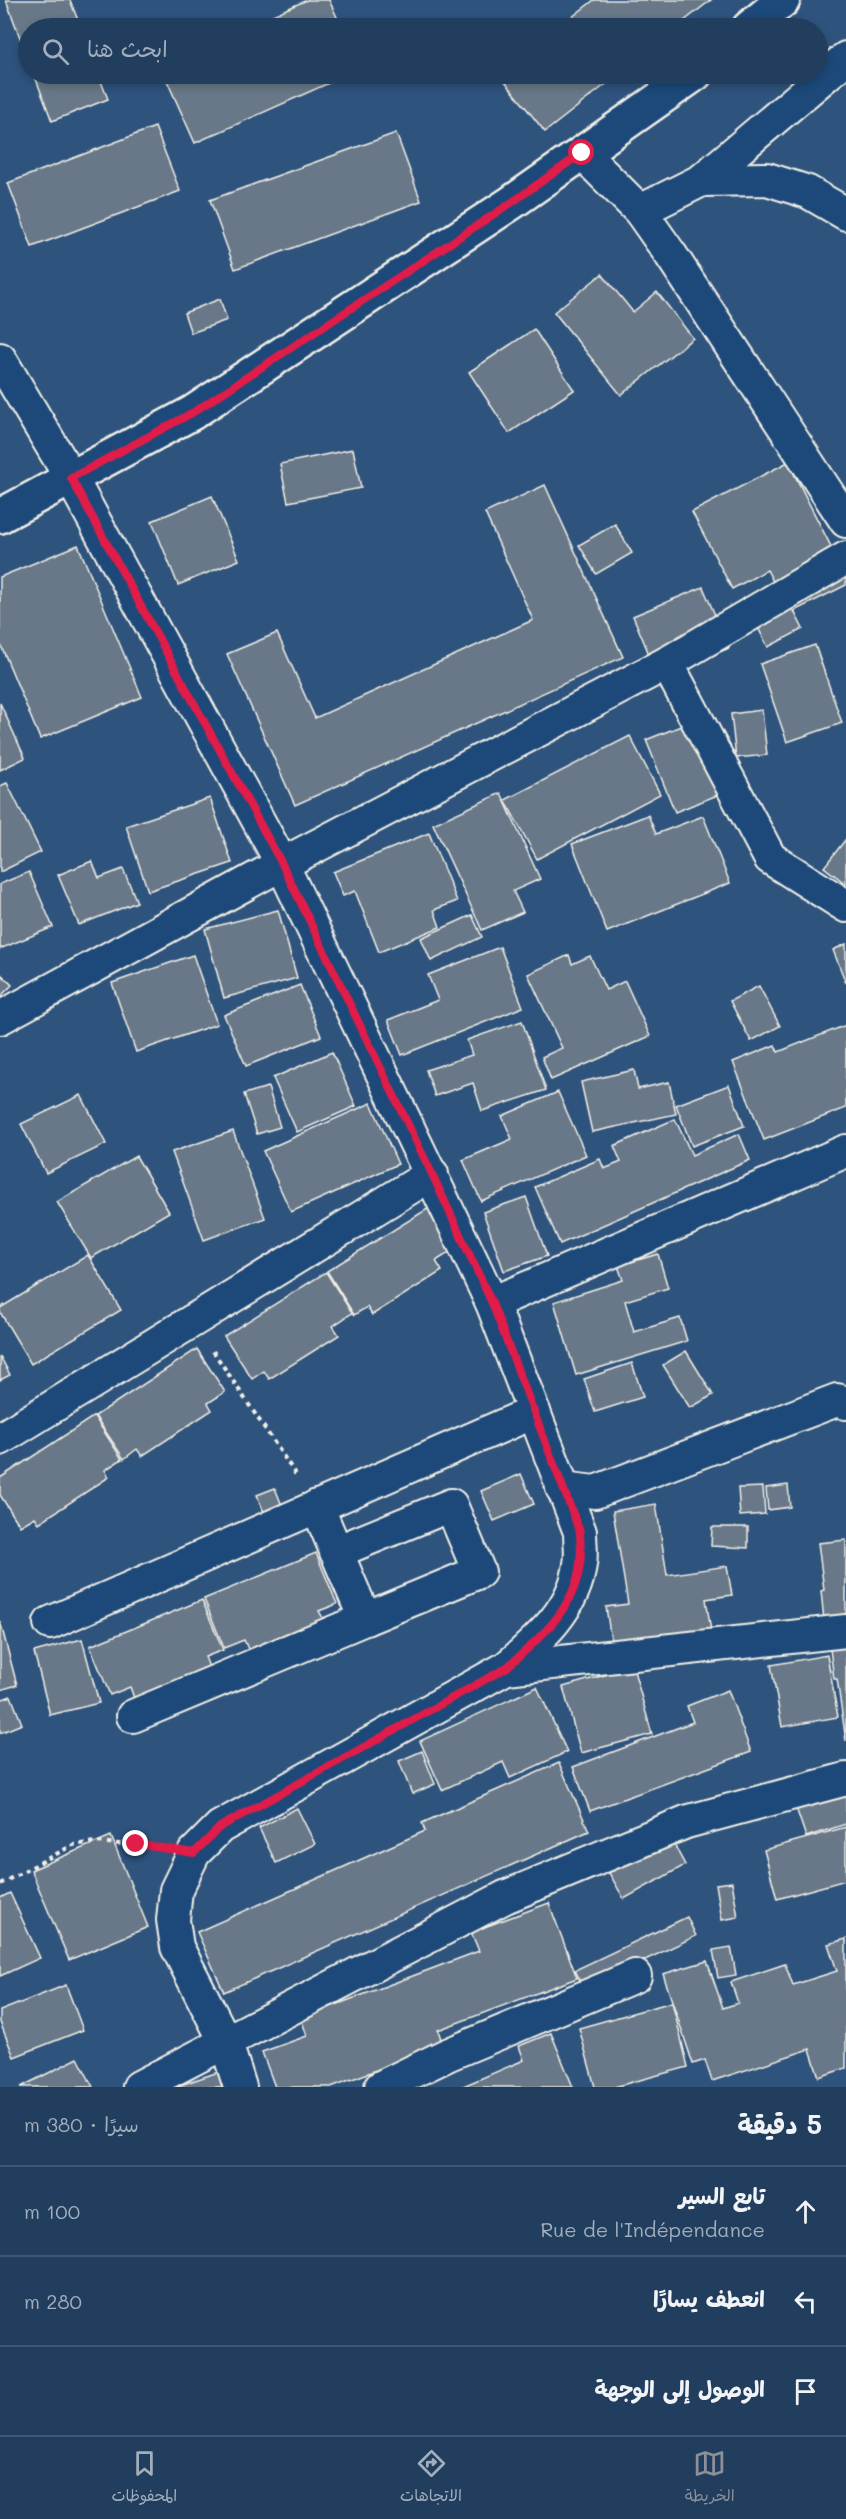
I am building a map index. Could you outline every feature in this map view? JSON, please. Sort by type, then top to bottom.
[{"type":"main road","points":[[761,18],[783,0]]},
{"type":"main road","points":[[0,516],[192,413],[511,203],[680,84]]},
{"type":"street","points":[[828,73],[846,58]]},
{"type":"street","points":[[640,211],[702,180],[815,84]]},
{"type":"street","points":[[582,153],[640,211],[846,521]]},
{"type":"street","points":[[702,180],[767,179],[808,192],[846,214]]},
{"type":"street","points":[[0,359],[71,478],[282,864],[492,1303],[580,1532],[580,1565],[570,1596],[547,1632],[506,1668],[220,1827],[194,1853],[176,1890],[174,1920],[177,1947],[226,2043],[240,2087]]},
{"type":"street","points":[[0,1018],[282,864],[667,663],[846,558]]},
{"type":"street","points":[[667,663],[770,858],[846,906]]},
{"type":"street","points":[[492,1303],[846,1151]]},
{"type":"street","points":[[0,1439],[432,1174]]},
{"type":"street","points":[[562,1488],[595,1492],[837,1400],[846,1403]]},
{"type":"street","points":[[50,1623],[534,1412]]},
{"type":"street","points":[[133,1716],[479,1572],[451,1505],[336,1552]]},
{"type":"street","points":[[317,1506],[365,1620]]},
{"type":"street","points":[[506,1668],[846,1631]]},
{"type":"street","points":[[139,2087],[505,1897],[686,1822],[846,1779]]},
{"type":"street","points":[[381,2087],[447,2055],[635,1976]]},
{"type":"path","points":[[193,1321],[317,1506]]},
{"type":"path","points":[[0,1884],[72,1845],[95,1842],[136,1844],[194,1853]]},
{"type":"building","points":[[6,0],[70,0],[77,18],[18,18],[18,32]]},
{"type":"building","points":[[307,0],[329,0],[337,18],[266,18]]},
{"type":"building","points":[[594,0],[711,0],[688,18],[571,18]]},
{"type":"building","points":[[38,84],[102,84],[108,99],[52,121]]},
{"type":"building","points":[[168,84],[327,84],[195,143]]},
{"type":"building","points":[[507,84],[606,84],[545,132]]},
{"type":"building","points":[[155,127],[180,191],[32,247],[8,183]]},
{"type":"building","points":[[396,133],[421,201],[235,269],[210,200]]},
{"type":"building","points":[[602,274],[633,312],[657,292],[693,338],[621,395],[554,312]]},
{"type":"building","points":[[220,299],[227,320],[191,333],[184,313]]},
{"type":"building","points":[[534,329],[574,390],[509,433],[469,372]]},
{"type":"building","points":[[353,449],[361,488],[288,502],[280,464]]},
{"type":"building","points":[[788,462],[846,576],[846,585],[794,611],[803,629],[768,647],[754,620],[785,604],[767,570],[732,589],[692,512]]},
{"type":"building","points":[[545,485],[623,657],[295,805],[227,654],[277,633],[315,718],[533,620],[485,513]]},
{"type":"building","points":[[212,496],[239,560],[178,585],[152,521]]},
{"type":"building","points":[[615,524],[632,553],[596,574],[579,545]]},
{"type":"building","points":[[78,545],[142,697],[40,739],[0,643],[0,577]]},
{"type":"building","points":[[703,587],[729,648],[659,678],[633,616]]},
{"type":"building","points":[[815,645],[842,723],[787,742],[760,664]]},
{"type":"building","points":[[0,703],[25,758],[0,770]]},
{"type":"building","points":[[762,710],[767,755],[736,758],[731,714]]},
{"type":"building","points":[[691,722],[720,794],[675,812],[646,740]]},
{"type":"building","points":[[630,736],[660,794],[537,859],[505,800]]},
{"type":"building","points":[[7,783],[41,852],[0,872],[0,786]]},
{"type":"building","points":[[501,793],[540,879],[513,891],[523,912],[482,930],[433,824]]},
{"type":"building","points":[[210,798],[232,863],[148,891],[126,826]]},
{"type":"building","points":[[648,815],[656,834],[703,816],[730,883],[607,932],[572,844]]},
{"type":"building","points":[[429,833],[457,901],[434,910],[440,927],[379,952],[355,891],[343,896],[333,872]]},
{"type":"building","points":[[846,839],[846,884],[824,867]]},
{"type":"building","points":[[92,861],[99,878],[123,869],[137,902],[79,925],[58,875]]},
{"type":"building","points":[[29,872],[53,927],[0,949],[0,884]]},
{"type":"building","points":[[278,910],[297,978],[224,998],[205,929]]},
{"type":"building","points":[[472,915],[482,937],[431,961],[421,938]]},
{"type":"building","points":[[846,944],[846,983],[833,950]]},
{"type":"building","points":[[500,947],[523,1007],[402,1055],[388,1020],[438,1000],[428,975]]},
{"type":"building","points":[[193,955],[217,1024],[136,1052],[112,983]]},
{"type":"building","points":[[569,955],[572,964],[590,956],[606,990],[625,981],[650,1036],[551,1080],[542,1057],[562,1048],[528,974]]},
{"type":"building","points":[[0,973],[12,985],[0,997]]},
{"type":"building","points":[[300,985],[321,1036],[246,1066],[224,1015]]},
{"type":"building","points":[[759,986],[780,1026],[751,1041],[730,1001]]},
{"type":"building","points":[[522,1021],[546,1090],[482,1111],[473,1083],[435,1096],[426,1070],[472,1055],[467,1040]]},
{"type":"building","points":[[846,1025],[846,1108],[764,1140],[733,1062],[775,1045],[778,1052]]},
{"type":"building","points":[[332,1052],[356,1106],[297,1132],[273,1078]]},
{"type":"building","points":[[634,1070],[638,1089],[669,1082],[676,1114],[592,1132],[581,1082]]},
{"type":"building","points":[[729,1085],[744,1126],[692,1146],[676,1105]]},
{"type":"building","points":[[268,1087],[280,1127],[257,1134],[244,1094]]},
{"type":"building","points":[[558,1092],[586,1155],[481,1201],[463,1160],[512,1139],[502,1116]]},
{"type":"building","points":[[81,1095],[106,1144],[46,1173],[21,1124]]},
{"type":"building","points":[[371,1103],[398,1164],[291,1212],[263,1151]]},
{"type":"building","points":[[675,1119],[692,1155],[739,1134],[750,1160],[560,1244],[535,1187],[600,1159],[604,1169],[621,1162],[614,1146]]},
{"type":"building","points":[[233,1131],[265,1218],[204,1240],[172,1152]]},
{"type":"building","points":[[136,1156],[169,1212],[91,1258],[57,1202]]},
{"type":"building","points":[[526,1197],[547,1256],[504,1271],[483,1212]]},
{"type":"building","points":[[429,1208],[455,1249],[436,1261],[442,1271],[372,1315],[367,1307],[354,1315],[327,1271]]},
{"type":"building","points":[[658,1254],[668,1288],[625,1301],[634,1332],[680,1318],[687,1341],[576,1375],[554,1302],[623,1280],[618,1266]]},
{"type":"building","points":[[88,1255],[121,1310],[31,1364],[0,1312],[0,1308]]},
{"type":"building","points":[[326,1272],[352,1313],[333,1326],[339,1335],[269,1379],[264,1371],[252,1379],[224,1336]]},
{"type":"building","points":[[197,1349],[225,1392],[208,1403],[212,1410],[142,1456],[137,1449],[124,1459],[95,1416]]},
{"type":"building","points":[[686,1351],[713,1395],[690,1408],[663,1365]]},
{"type":"building","points":[[0,1356],[10,1375],[0,1380]]},
{"type":"building","points":[[632,1363],[643,1397],[595,1412],[584,1379]]},
{"type":"building","points":[[94,1416],[122,1459],[105,1470],[109,1477],[39,1523],[35,1517],[20,1526],[0,1495],[0,1478]]},
{"type":"building","points":[[521,1474],[534,1504],[494,1521],[481,1491]]},
{"type":"building","points":[[788,1485],[790,1507],[768,1510],[766,1488]]},
{"type":"building","points":[[763,1487],[765,1514],[740,1516],[738,1488]]},
{"type":"building","points":[[275,1488],[285,1513],[267,1520],[257,1495]]},
{"type":"building","points":[[656,1504],[667,1575],[727,1566],[732,1595],[706,1599],[711,1631],[612,1647],[606,1607],[628,1604],[613,1511]]},
{"type":"building","points":[[712,1527],[748,1527],[748,1548],[711,1546]]},
{"type":"building","points":[[846,1540],[846,1618],[824,1620],[821,1591],[824,1590],[818,1543]]},
{"type":"building","points":[[316,1553],[337,1604],[319,1611],[324,1620],[249,1651],[244,1640],[224,1648],[204,1599]]},
{"type":"building","points":[[202,1600],[223,1650],[205,1657],[209,1667],[134,1698],[130,1687],[110,1695],[90,1646]]},
{"type":"building","points":[[0,1621],[17,1685],[0,1690]]},
{"type":"building","points":[[82,1639],[99,1703],[50,1715],[34,1652]]},
{"type":"building","points":[[846,1646],[846,1741],[830,1649]]},
{"type":"building","points":[[827,1655],[838,1717],[782,1727],[771,1665]]},
{"type":"building","points":[[633,1667],[652,1734],[581,1753],[563,1687]]},
{"type":"building","points":[[537,1687],[567,1752],[510,1778],[503,1762],[442,1790],[420,1741]]},
{"type":"building","points":[[728,1690],[751,1752],[590,1811],[573,1767],[693,1722],[687,1706]]},
{"type":"building","points":[[11,1696],[22,1724],[0,1733],[0,1700]]},
{"type":"building","points":[[422,1751],[435,1784],[412,1794],[399,1761]]},
{"type":"building","points":[[559,1763],[589,1831],[224,1992],[197,1932],[425,1831],[422,1823]]},
{"type":"building","points":[[846,1783],[846,1824],[806,1837],[794,1802]]},
{"type":"building","points":[[297,1808],[315,1844],[276,1863],[259,1828]]},
{"type":"building","points":[[846,1827],[846,1880],[777,1899],[764,1850]]},
{"type":"building","points":[[111,1836],[148,1927],[69,1960],[31,1870]]},
{"type":"building","points":[[670,1837],[685,1865],[624,1899],[608,1871]]},
{"type":"building","points":[[732,1882],[738,1917],[722,1920],[716,1884]]},
{"type":"building","points":[[10,1893],[40,1958],[0,1976],[0,1898]]},
{"type":"building","points":[[549,1903],[577,1978],[438,2030],[443,2045],[331,2087],[275,2087],[262,2052],[307,2036],[301,2018],[479,1951],[471,1932]]},
{"type":"building","points":[[687,1917],[696,1936],[584,1989],[575,1970]]},
{"type":"building","points":[[846,1939],[846,2068],[819,2077],[810,2049],[712,2081],[705,2060],[693,2064],[663,1974],[707,1961],[723,2008],[738,2003],[731,1982],[785,1964],[793,1985],[837,1971],[828,1944]]},
{"type":"building","points":[[731,1947],[736,1975],[718,1978],[713,1950]]},
{"type":"building","points":[[66,1985],[83,2030],[14,2057],[0,2022],[0,2011]]},
{"type":"building","points":[[672,2002],[688,2067],[614,2087],[595,2087],[579,2028]]},
{"type":"building","points":[[551,2033],[573,2087],[461,2087],[524,2060],[519,2046]]},
{"type":"building","points":[[78,2058],[93,2087],[21,2087]]},
{"type":"building","points":[[224,2070],[230,2087],[175,2087]]},
{"type":"route","points":[[136,1844],[194,1853],[220,1827],[506,1668],[547,1632],[570,1596],[580,1565],[580,1532],[492,1303],[432,1174],[282,864],[71,478],[192,413],[511,203],[582,153]]}]
